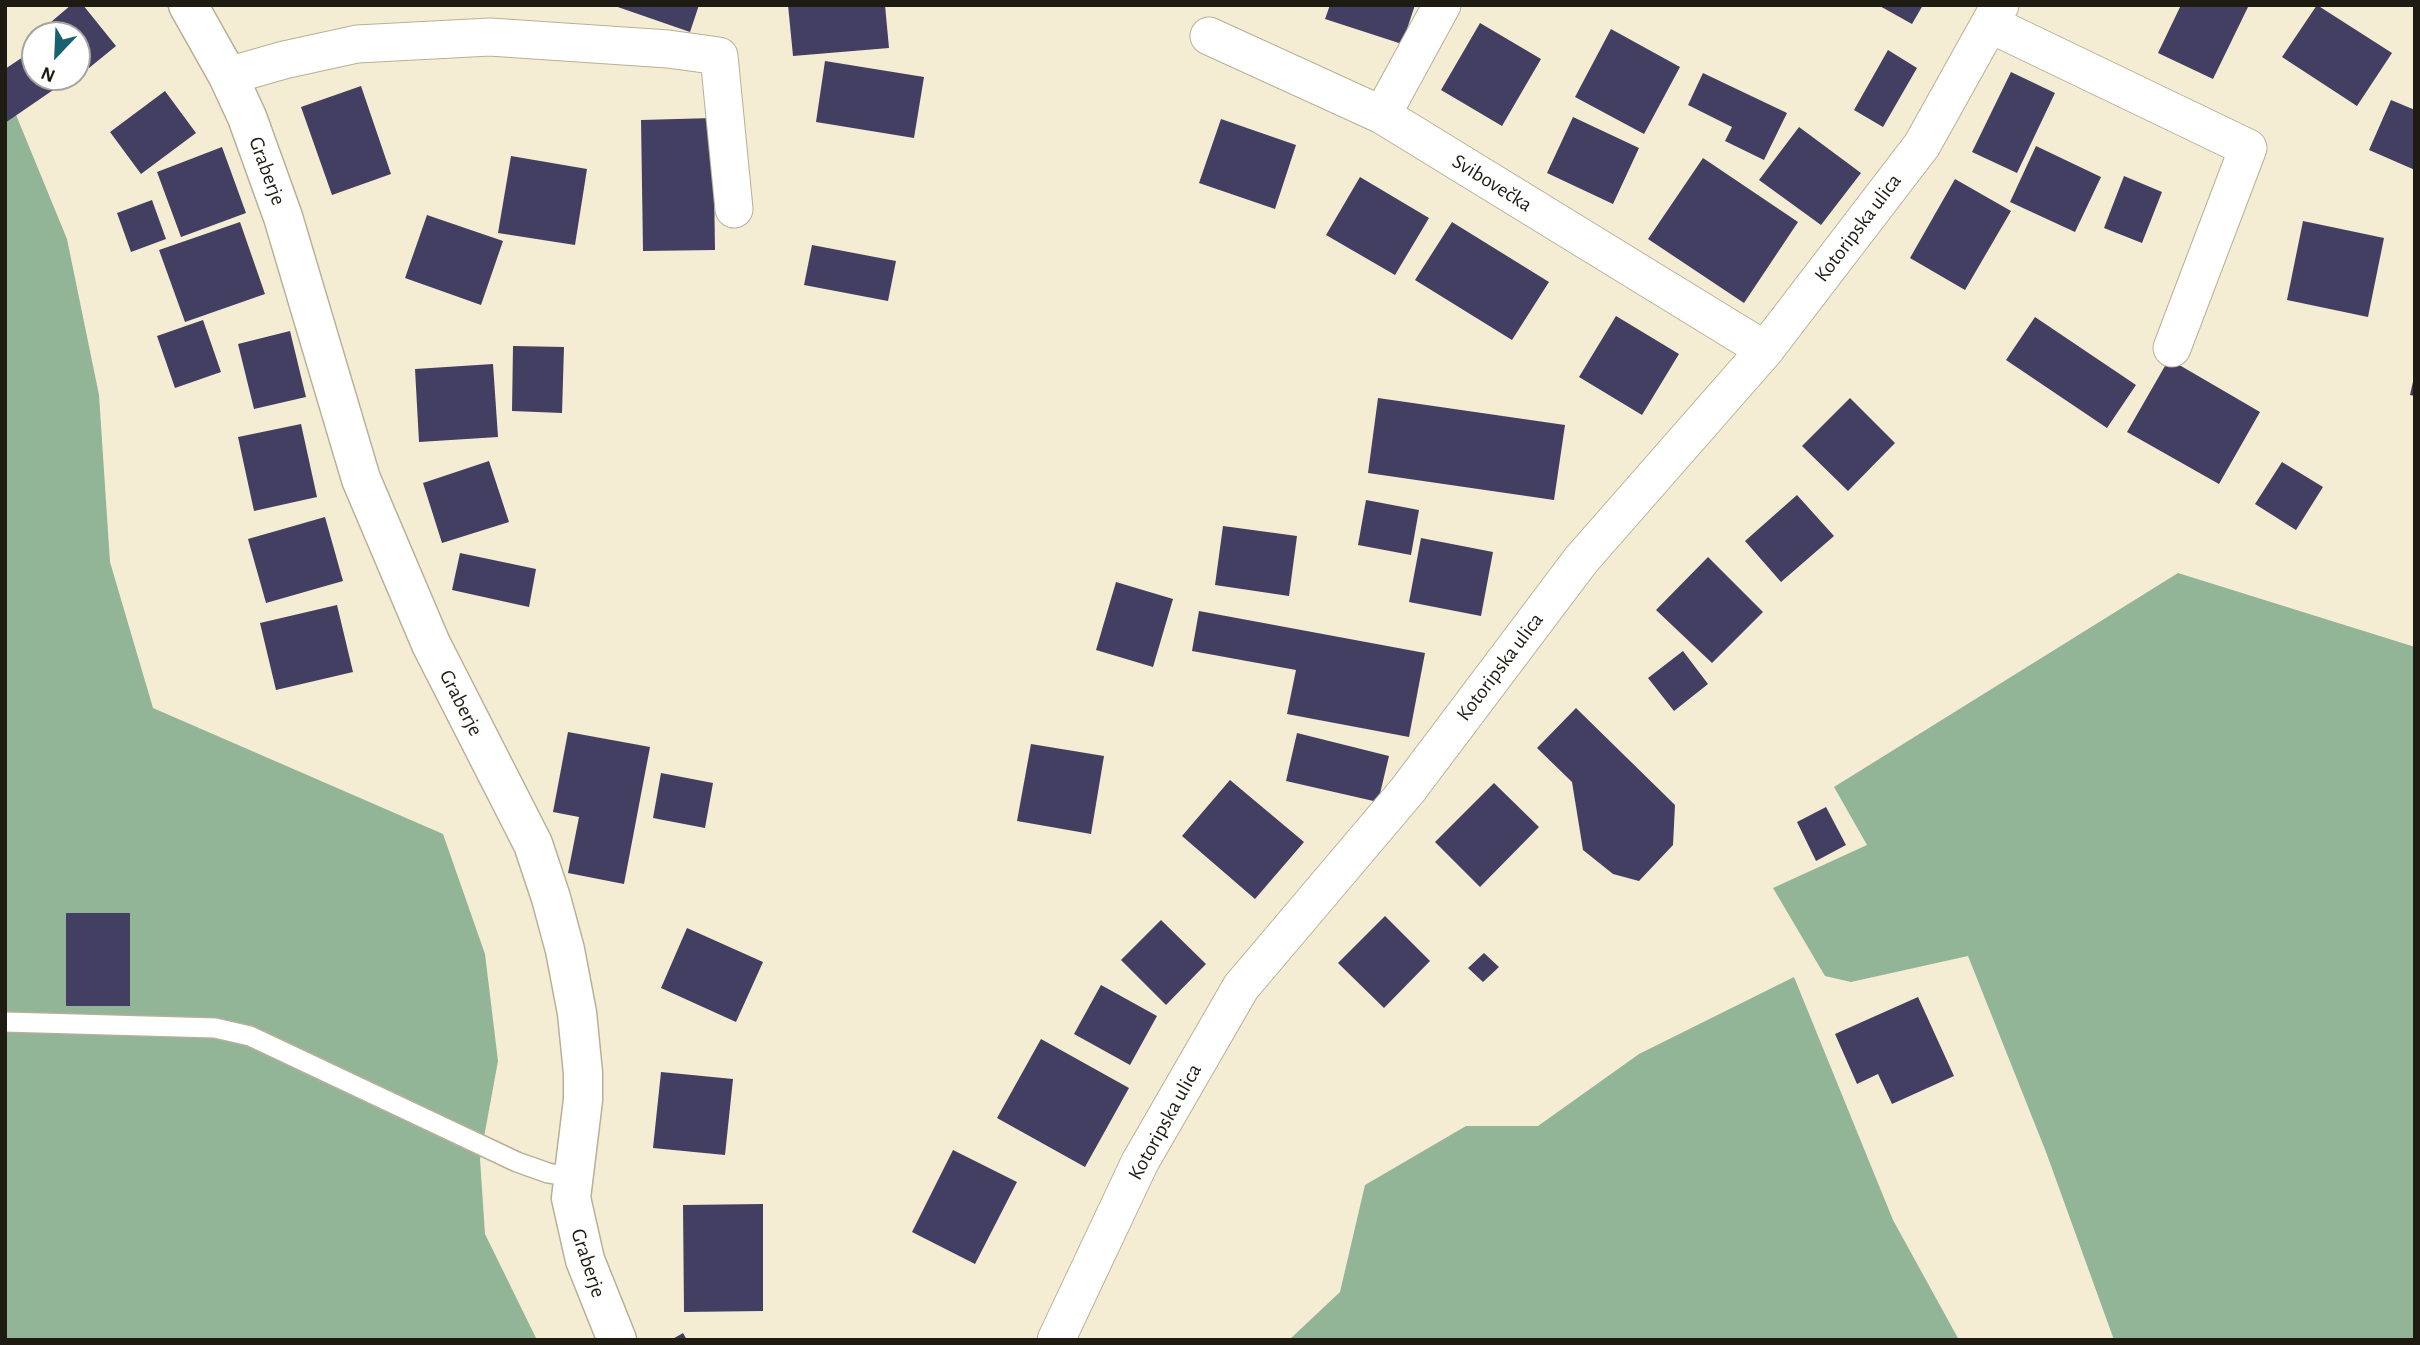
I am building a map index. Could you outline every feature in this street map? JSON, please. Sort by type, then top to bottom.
[{"type":"street","name":"Graberje","points":[[188,5],[228,76],[247,117],[283,217],[361,479],[431,644],[533,845],[551,898],[578,1013],[583,1073],[583,1100],[570,1198],[585,1261],[617,1340]]},
{"type":"street","points":[[1382,115],[1442,5]]},
{"type":"street","name":"Kotoripska ulica","points":[[1056,1340],[1140,1162],[1241,987],[1407,792],[1581,560],[1765,350],[1922,145],[1995,15],[2249,148],[2172,348]]},
{"type":"street","name":"Svibovečka","points":[[1209,36],[1382,115],[1765,350]]},
{"type":"street","points":[[228,76],[357,44],[490,37],[668,49],[719,56],[734,209]]},
{"type":"lane","points":[[5,1022],[215,1028],[250,1036],[517,1162],[548,1173],[572,1177]]},
{"type":"green space","points":[[5,88],[67,239],[99,395],[110,562],[153,708],[443,834],[485,954],[498,1061],[480,1159],[485,1234],[537,1340],[5,1340]]},
{"type":"green space","points":[[2178,573],[2415,647],[2415,1340],[2114,1340],[2046,1152],[1968,956],[1851,982],[1825,976],[1773,888],[1867,845],[1834,787]]},
{"type":"green space","points":[[1794,977],[1893,1220],[1959,1340],[1289,1340],[1340,1292],[1365,1185],[1466,1126],[1538,1126],[1639,1054]]},
{"type":"building","points":[[71,5],[83,5],[116,46],[91,66],[91,21],[52,21]]},
{"type":"building","points":[[612,5],[699,5],[690,32]]},
{"type":"building","points":[[788,5],[885,5],[889,48],[793,56]]},
{"type":"building","points":[[1330,5],[1415,5],[1402,44],[1325,19]]},
{"type":"building","points":[[1878,5],[1923,5],[1912,24]]},
{"type":"building","points":[[2181,5],[2249,5],[2213,79],[2158,53]]},
{"type":"building","points":[[2317,5],[2392,53],[2357,106],[2282,57]]},
{"type":"building","points":[[1480,23],[1541,59],[1502,126],[1441,90]]},
{"type":"building","points":[[1611,29],[1680,67],[1644,134],[1575,97]]},
{"type":"building","points":[[1888,50],[1917,68],[1883,127],[1854,110]]},
{"type":"building","points":[[21,58],[21,91],[52,91],[5,123],[5,69]]},
{"type":"building","points":[[825,61],[924,77],[914,138],[816,122]]},
{"type":"building","points":[[2011,72],[2055,93],[2017,173],[1972,152]]},
{"type":"building","points":[[1703,73],[1787,113],[1764,160],[1725,141],[1732,127],[1688,105]]},
{"type":"building","points":[[361,86],[391,174],[332,195],[301,107]]},
{"type":"building","points":[[165,91],[196,133],[141,174],[110,132]]},
{"type":"building","points":[[2391,100],[2415,110],[2415,170],[2369,150]]},
{"type":"building","points":[[1573,117],[1639,148],[1613,204],[1547,173]]},
{"type":"building","points":[[713,118],[715,250],[643,251],[641,120]]},
{"type":"building","points":[[1221,119],[1296,145],[1275,209],[1199,183]]},
{"type":"building","points":[[1799,127],[1861,173],[1821,225],[1759,180]]},
{"type":"building","points":[[2036,146],[2101,177],[2075,232],[2010,202]]},
{"type":"building","points":[[222,147],[246,213],[181,237],[157,172]]},
{"type":"building","points":[[511,156],[587,169],[575,245],[498,233]]},
{"type":"building","points":[[1703,158],[1798,222],[1744,303],[1648,239]]},
{"type":"building","points":[[2124,176],[2162,192],[2142,243],[2104,228]]},
{"type":"building","points":[[1360,177],[1429,218],[1395,275],[1326,235]]},
{"type":"building","points":[[1955,179],[2011,211],[1965,290],[1910,258]]},
{"type":"building","points":[[152,200],[166,239],[131,252],[117,213]]},
{"type":"building","points":[[427,215],[503,241],[481,305],[405,278]]},
{"type":"building","points":[[2303,221],[2384,238],[2368,317],[2287,300]]},
{"type":"building","points":[[240,222],[265,294],[185,322],[159,250]]},
{"type":"building","points":[[1452,222],[1549,282],[1512,340],[1415,280]]},
{"type":"building","points":[[812,245],[896,261],[888,301],[804,285]]},
{"type":"building","points":[[1616,316],[1679,354],[1642,415],[1579,377]]},
{"type":"building","points":[[2035,317],[2136,385],[2107,428],[2006,360]]},
{"type":"building","points":[[203,320],[221,372],[175,388],[157,336]]},
{"type":"building","points":[[290,331],[306,397],[254,409],[238,344]]},
{"type":"building","points":[[513,346],[564,347],[562,413],[512,411]]},
{"type":"building","points":[[2169,359],[2260,412],[2219,484],[2127,432]]},
{"type":"building","points":[[493,364],[498,437],[419,442],[415,369]]},
{"type":"building","points":[[2415,377],[2415,396],[2410,395]]},
{"type":"building","points":[[1378,398],[1565,425],[1554,500],[1368,473]]},
{"type":"building","points":[[1850,398],[1895,443],[1848,491],[1802,446]]},
{"type":"building","points":[[301,424],[317,497],[254,511],[238,437]]},
{"type":"building","points":[[489,461],[509,522],[442,543],[423,483]]},
{"type":"building","points":[[2282,462],[2323,487],[2296,530],[2255,504]]},
{"type":"building","points":[[1797,495],[1834,536],[1781,582],[1745,541]]},
{"type":"building","points":[[1366,500],[1419,510],[1411,555],[1358,545]]},
{"type":"building","points":[[325,517],[343,581],[266,603],[248,539]]},
{"type":"building","points":[[1223,526],[1297,536],[1289,596],[1215,585]]},
{"type":"building","points":[[1421,538],[1493,552],[1481,616],[1409,602]]},
{"type":"building","points":[[460,553],[536,569],[529,607],[452,590]]},
{"type":"building","points":[[1708,557],[1763,612],[1712,663],[1656,610]]},
{"type":"building","points":[[1116,582],[1173,599],[1153,667],[1096,650]]},
{"type":"building","points":[[337,605],[353,672],[276,690],[260,623]]},
{"type":"building","points":[[1199,611],[1425,653],[1409,737],[1287,714],[1296,670],[1192,651]]},
{"type":"building","points":[[1683,651],[1708,684],[1674,711],[1648,678]]},
{"type":"building","points":[[1576,708],[1675,805],[1673,845],[1639,881],[1613,874],[1583,850],[1572,782],[1537,748]]},
{"type":"building","points":[[568,732],[650,747],[624,884],[568,873],[579,817],[553,812]]},
{"type":"building","points":[[1297,733],[1389,756],[1378,802],[1286,781]]},
{"type":"building","points":[[1031,744],[1104,756],[1091,834],[1017,821]]},
{"type":"building","points":[[661,773],[713,783],[705,828],[653,818]]},
{"type":"building","points":[[1230,780],[1304,842],[1255,899],[1182,836]]},
{"type":"building","points":[[1494,783],[1539,827],[1480,887],[1435,842]]},
{"type":"building","points":[[1826,807],[1846,845],[1816,861],[1797,822]]},
{"type":"building","points":[[66,913],[130,913],[130,1006],[66,1006]]},
{"type":"building","points":[[1385,916],[1430,961],[1384,1008],[1338,963]]},
{"type":"building","points":[[1161,920],[1206,964],[1166,1005],[1121,960]]},
{"type":"building","points":[[687,928],[763,962],[736,1022],[661,988]]},
{"type":"building","points":[[1484,953],[1499,967],[1483,982],[1468,968]]},
{"type":"building","points":[[1101,985],[1157,1016],[1130,1065],[1074,1034]]},
{"type":"building","points":[[1918,997],[1954,1076],[1892,1104],[1878,1074],[1857,1084],[1835,1034]]},
{"type":"building","points":[[1041,1039],[1129,1088],[1085,1167],[997,1118]]},
{"type":"building","points":[[661,1072],[733,1079],[725,1155],[653,1148]]},
{"type":"building","points":[[953,1150],[1017,1182],[975,1264],[912,1232]]},
{"type":"building","points":[[763,1204],[763,1311],[684,1312],[683,1205]]},
{"type":"building","points":[[683,1333],[687,1340],[671,1340]]}]
